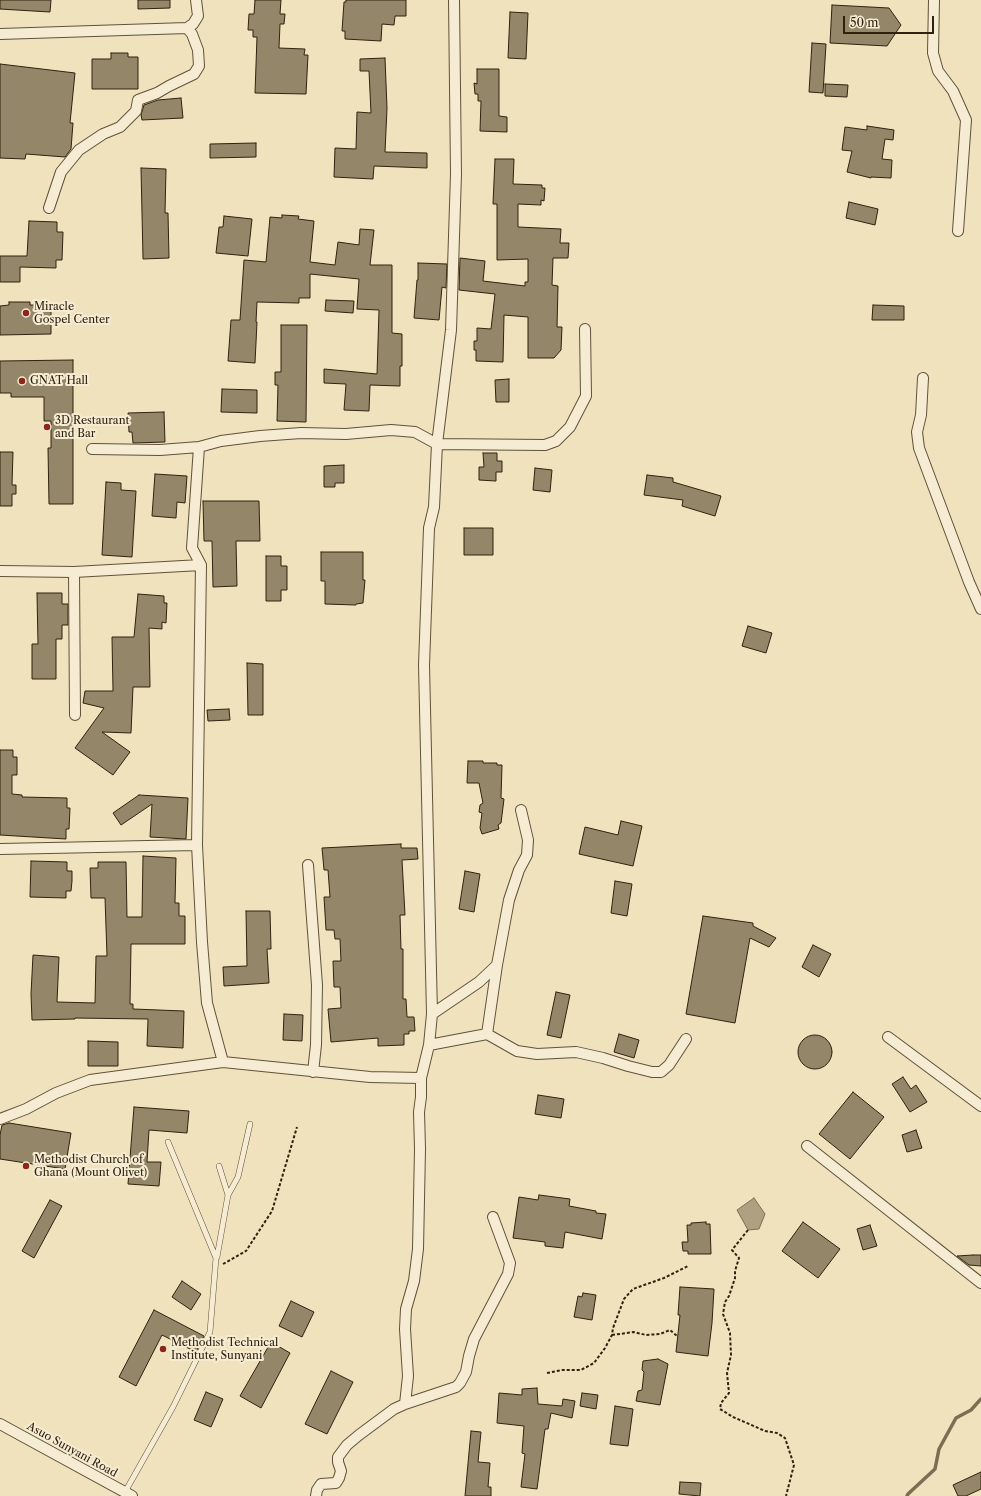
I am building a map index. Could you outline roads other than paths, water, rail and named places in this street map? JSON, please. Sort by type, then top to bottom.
[{"type":"street","points":[[0,34],[187,28],[194,24],[198,16],[196,0]]},
{"type":"street","points":[[405,1404],[408,1376],[405,1329],[406,1309],[414,1281],[418,1249],[420,1149],[419,1112],[421,1078],[429,1045],[432,1014],[424,665],[429,528],[434,507],[438,444],[451,330],[456,174],[454,0]]},
{"type":"street","points":[[934,0],[933,53],[938,71],[953,91],[966,120],[958,231]]},
{"type":"street","points":[[49,208],[61,172],[79,150],[103,134],[120,127],[136,111],[138,100],[157,93],[194,74],[200,66],[198,50],[192,34],[187,28]]},
{"type":"street","points":[[92,449],[160,450],[199,447],[221,441],[260,436],[300,433],[346,434],[391,430],[415,432],[438,444],[545,445],[556,441],[570,427],[586,396],[585,329]]},
{"type":"street","points":[[923,378],[921,415],[917,432],[919,448],[981,610]]},
{"type":"street","points":[[199,447],[192,548],[201,565],[197,845],[207,1003],[223,1062]]},
{"type":"street","points":[[0,571],[74,572],[201,565]]},
{"type":"street","points":[[74,572],[75,715]]},
{"type":"street","points":[[487,1034],[497,965],[510,900],[519,870],[527,855],[528,840],[521,810]]},
{"type":"street","points":[[0,849],[197,845]]},
{"type":"street","points":[[308,865],[317,985],[316,1045],[313,1072]]},
{"type":"street","points":[[432,1014],[479,982],[497,965]]},
{"type":"street","points":[[429,1045],[487,1034],[517,1051],[537,1054],[576,1052],[652,1072],[661,1072],[669,1065],[686,1039]]},
{"type":"street","points":[[888,1037],[981,1106]]},
{"type":"street","points":[[0,1119],[26,1109],[56,1093],[90,1080],[223,1062],[370,1077],[421,1078]]},
{"type":"street","points":[[807,1146],[981,1283]]},
{"type":"street","points":[[316,1496],[317,1490],[321,1484],[336,1483],[339,1478],[341,1471],[338,1457],[346,1445],[375,1422],[405,1404],[456,1387],[460,1383],[466,1372],[474,1339],[508,1274],[510,1263],[493,1217]]},
{"type":"street","name":"Asuo Sunyani Road","points":[[0,1424],[122,1493]]},
{"type":"lane","points":[[122,1493],[173,1407],[210,1332],[216,1258],[228,1195],[238,1177],[250,1124]]},
{"type":"lane","points":[[168,1142],[216,1258]]},
{"type":"lane","points":[[219,1166],[228,1195]]},
{"type":"waterway","points":[[907,1496],[935,1469],[939,1449],[956,1418],[971,1410],[981,1399]]},
{"type":"place","name":"Miracle Gospel Center","points":[[26,313]]},
{"type":"place","name":"GNAT Hall","points":[[22,381]]},
{"type":"place","name":"3D Restaurant and Bar","points":[[47,427]]},
{"type":"place","name":"Methodist Church of Ghana (Mount Olivet)","points":[[26,1166]]},
{"type":"place","name":"Methodist Technical Institute, Sunyani","points":[[163,1349]]}]
